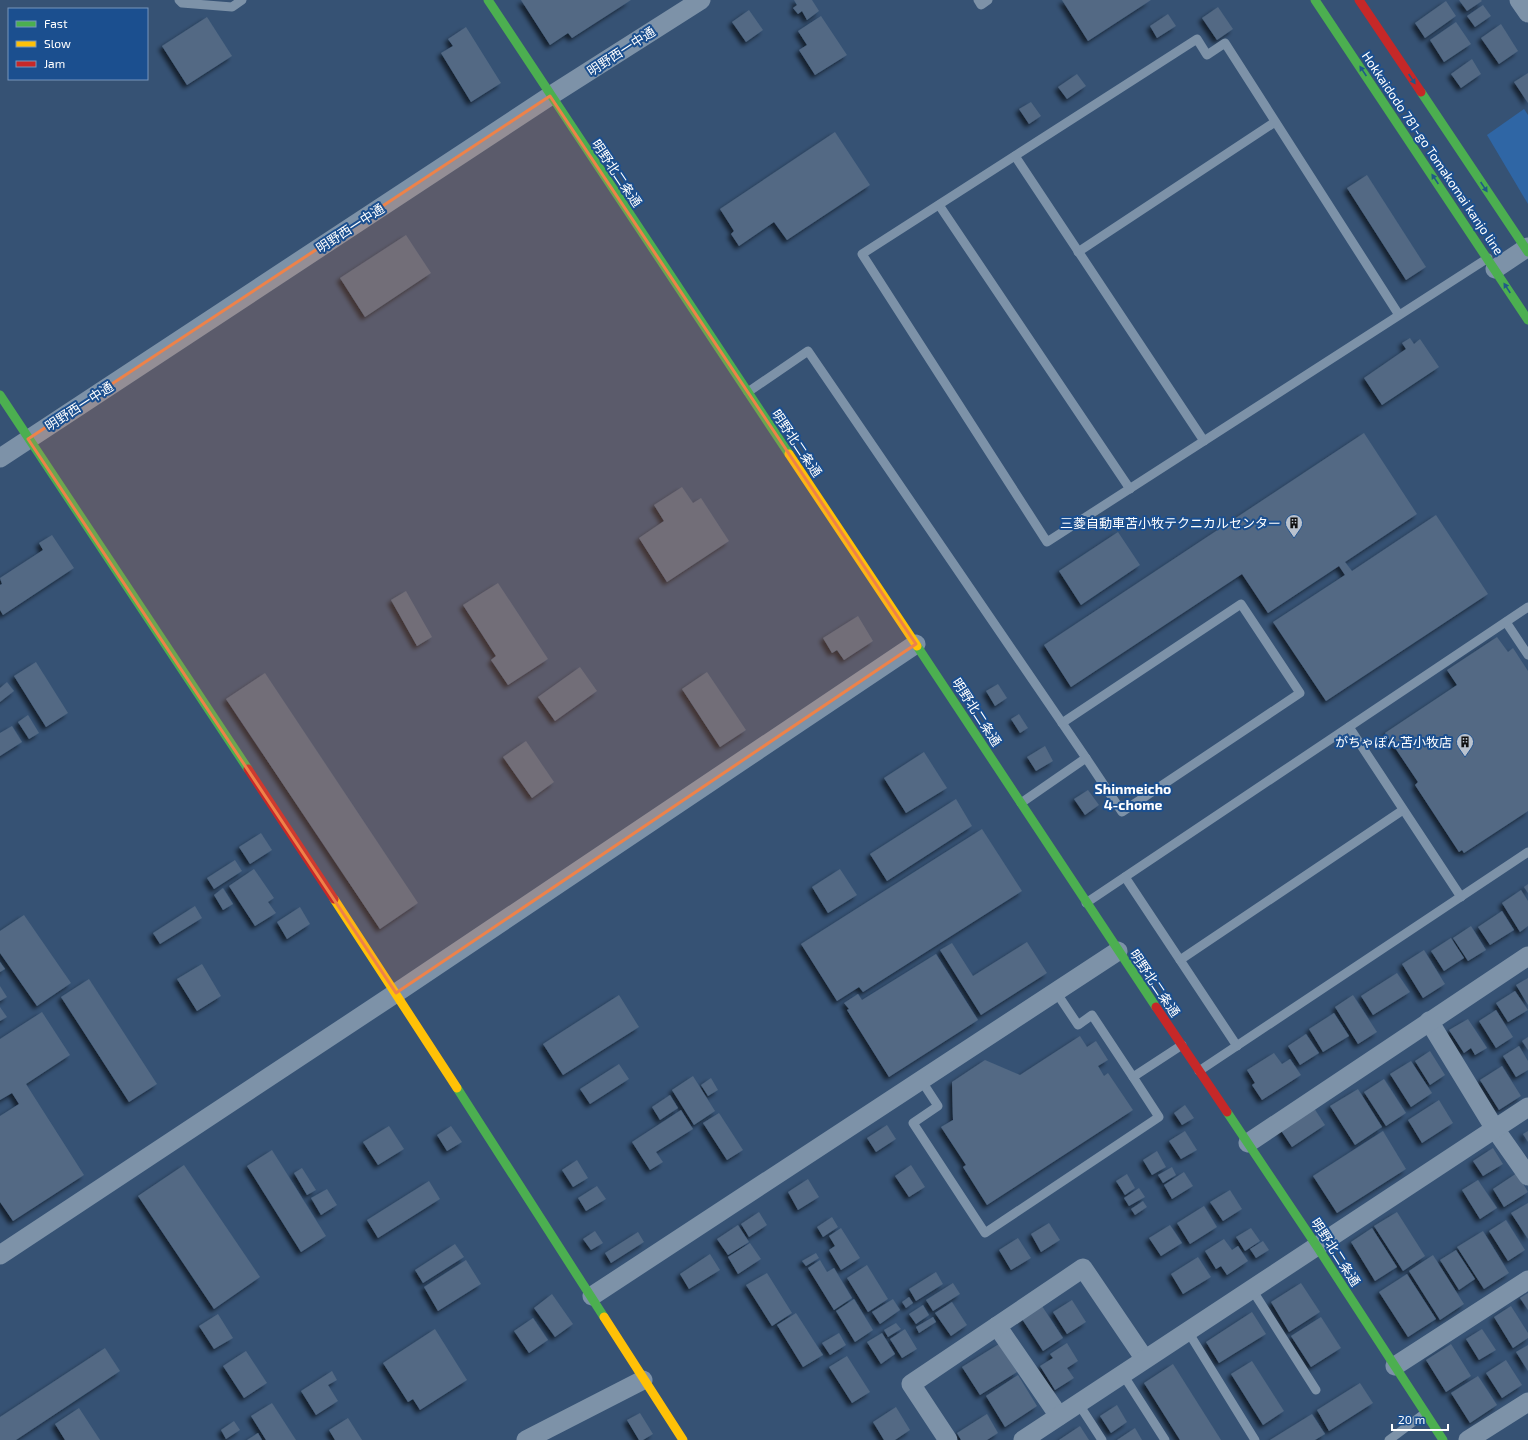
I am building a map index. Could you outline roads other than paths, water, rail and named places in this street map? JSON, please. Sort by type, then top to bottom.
[{"type":"street","name":"明野北二条通","points":[[488,0],[550,96],[916,644],[1086,903],[1316,1245],[1443,1440]]},
{"type":"street","name":"明野西一中通","points":[[0,458],[550,96],[701,0]]},
{"type":"street","name":"Hokkaidodo 781-go Tomakomai kanjo line","points":[[1315,0],[1528,320]]},
{"type":"street","name":"Hokkaidodo 781-go Tomakomai kanjo line","points":[[1359,0],[1527,249]]},
{"type":"street","points":[[1519,0],[1528,13]]},
{"type":"street","points":[[1491,264],[1527,249]]},
{"type":"street","points":[[0,395],[396,994],[592,1296],[643,1380],[683,1440]]},
{"type":"street","points":[[0,1255],[396,994],[916,644]]},
{"type":"street","points":[[592,1296],[1118,951]]},
{"type":"street","points":[[1248,1143],[1528,956]]},
{"type":"street","points":[[1429,1021],[1495,1129],[1528,1176]]},
{"type":"street","points":[[1023,1440],[1144,1358],[1528,1107]]},
{"type":"street","points":[[948,1440],[910,1384],[1083,1268],[1144,1358]]},
{"type":"street","points":[[1395,1366],[1528,1280]]},
{"type":"street","points":[[997,1326],[1059,1416]]},
{"type":"street","points":[[526,1440],[643,1380]]},
{"type":"street","points":[[1468,1440],[1528,1402]]},
{"type":"lane","points":[[179,0],[182,3],[232,7],[242,0]]},
{"type":"lane","points":[[978,0],[980,5],[988,0]]},
{"type":"lane","points":[[1399,315],[1225,43],[1207,55],[1197,39],[862,254],[1047,542],[1399,315],[1491,264]]},
{"type":"lane","points":[[1078,252],[1275,122]]},
{"type":"lane","points":[[1015,156],[1204,441]]},
{"type":"lane","points":[[939,205],[1130,489]]},
{"type":"lane","points":[[748,392],[808,351],[1122,812],[1300,693],[1241,604],[1062,723]]},
{"type":"lane","points":[[1086,903],[1528,607]]},
{"type":"lane","points":[[1506,622],[1528,655]]},
{"type":"lane","points":[[1349,727],[1461,897]]},
{"type":"lane","points":[[1021,803],[1086,758]]},
{"type":"lane","points":[[1180,960],[1403,810]]},
{"type":"lane","points":[[1199,1071],[1528,852]]},
{"type":"lane","points":[[1126,877],[1237,1046]]},
{"type":"lane","points":[[921,1080],[938,1106],[912,1122],[985,1233],[1160,1117],[1092,1015],[1078,1025],[1056,992]]},
{"type":"lane","points":[[1133,1077],[1182,1045]]},
{"type":"lane","points":[[1251,1288],[1316,1390]]},
{"type":"lane","points":[[1187,1330],[1255,1440]]},
{"type":"lane","points":[[1122,1373],[1165,1440]]},
{"type":"lane","points":[[1078,1403],[1102,1440]]},
{"type":"lane","points":[[1389,1440],[1425,1413]]},
{"type":"place","name":"三菱自動車苫小牧テクニカルセンター","points":[[1294,538]]},
{"type":"place","name":"がちゃぽん苫小牧店","points":[[1465,757]]},
{"type":"district","name":"Shinmeicho 4-chome","points":[[1133,796]]}]
